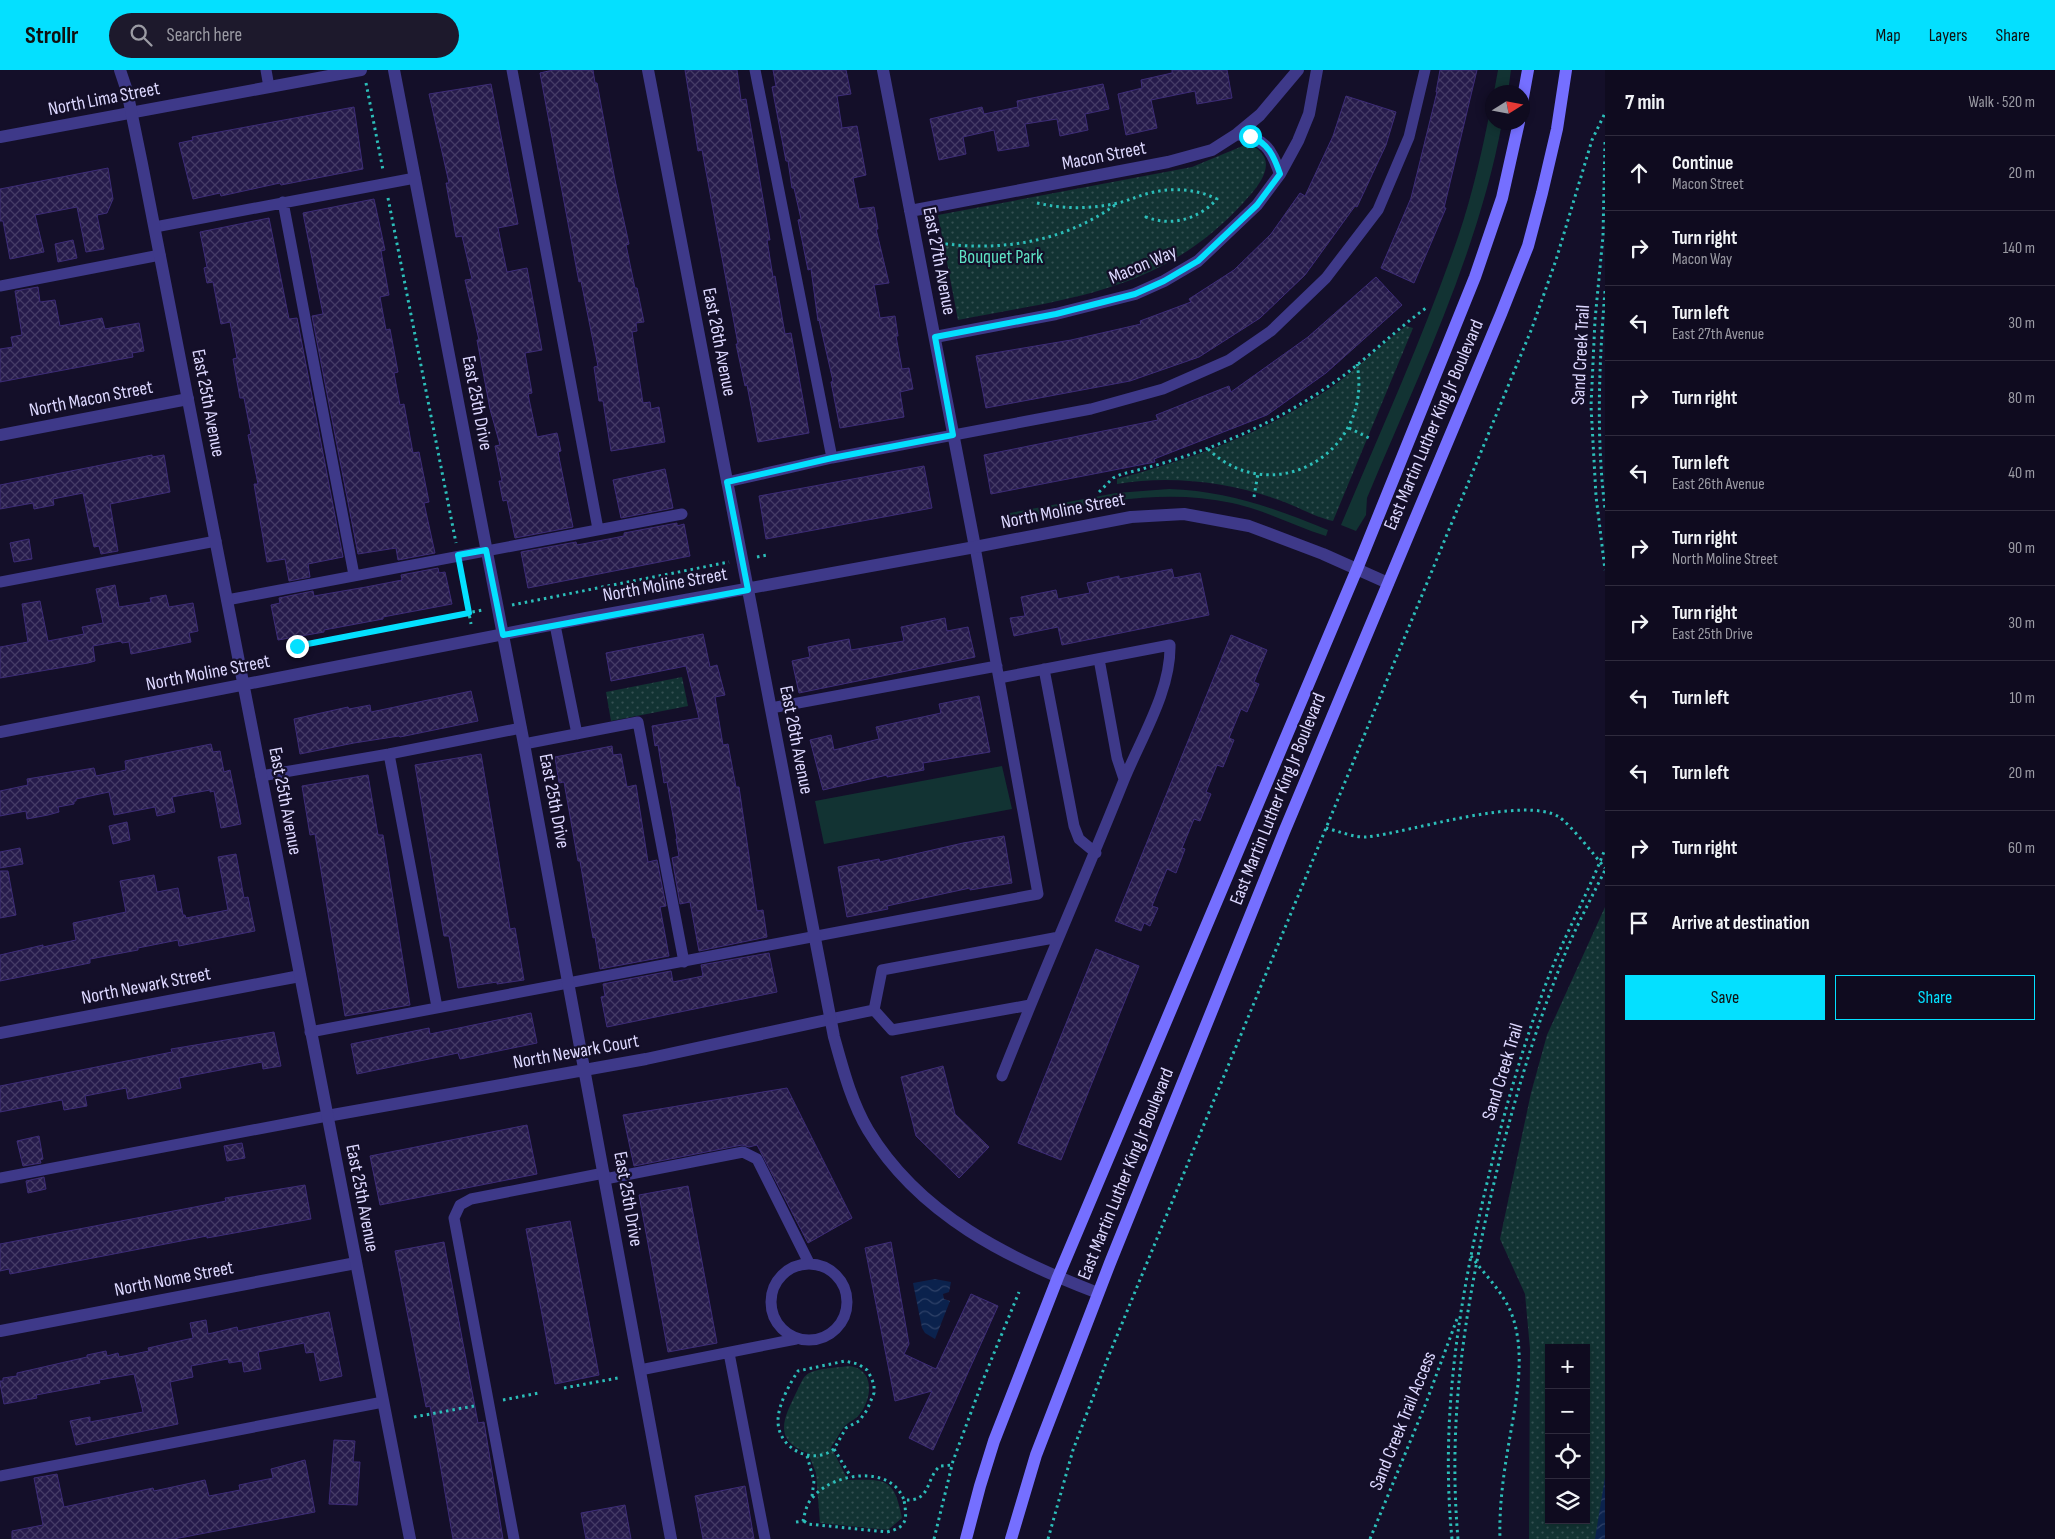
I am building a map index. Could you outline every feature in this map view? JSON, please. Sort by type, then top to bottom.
[{"type":"main road","points":[[1525,85],[1528,70]]},
{"type":"main road","name":"East Martin Luther King Jr Boulevard","points":[[1010,1539],[1036,1455],[1098,1293],[1284,832],[1528,246],[1556,129],[1566,70]]},
{"type":"main road","name":"East Martin Luther King Jr Boulevard","points":[[966,1539],[994,1441],[1058,1277],[1357,569],[1475,277],[1502,198],[1517,130]]},
{"type":"street","name":"East 25th Avenue","points":[[120,70],[131,112],[155,227],[410,1539]]},
{"type":"street","name":"North Lima Street","points":[[0,137],[362,70]]},
{"type":"street","name":"East 25th Drive","points":[[394,70],[521,728],[672,1539]]},
{"type":"street","name":"East 26th Avenue","points":[[648,70],[831,1019],[841,1062],[856,1105],[867,1128],[897,1168],[917,1190],[963,1228],[1016,1258],[1098,1293]]},
{"type":"street","name":"East 27th Avenue","points":[[883,70],[975,548]]},
{"type":"street","points":[[1237,134],[1260,114],[1298,70]]},
{"type":"street","name":"Macon Way","points":[[935,337],[1056,314],[1135,294],[1164,281],[1198,261],[1257,205],[1280,174],[1298,141],[1309,114],[1317,70]]},
{"type":"street","name":"Macon Street","points":[[910,212],[1168,162],[1212,150],[1237,134]]},
{"type":"street","points":[[1237,134],[1250,136],[1265,144],[1272,152],[1280,174]]},
{"type":"street","name":"North Macon Street","points":[[0,435],[188,399]]},
{"type":"street","name":"North Moline Street","points":[[0,732],[1131,517],[1184,514],[1249,526],[1299,544],[1388,583]]},
{"type":"street","name":"North Newark Street","points":[[0,1033],[300,976]]},
{"type":"street","name":"North Newark Court","points":[[327,1116],[646,1059],[831,1019]]},
{"type":"street","name":"North Nome Street","points":[[0,1332],[356,1263]]},
{"type":"lane","points":[[266,70],[269,87]]},
{"type":"lane","points":[[512,70],[598,529]]},
{"type":"lane","points":[[755,70],[832,458]]},
{"type":"lane","points":[[727,482],[832,458],[1091,409],[1163,389],[1229,360],[1271,331],[1326,278],[1378,210],[1409,137],[1425,70]]},
{"type":"lane","points":[[155,227],[415,178]]},
{"type":"lane","points":[[283,202],[354,575]]},
{"type":"lane","points":[[0,286],[160,255]]},
{"type":"lane","points":[[227,600],[682,514]]},
{"type":"lane","points":[[0,582],[216,541]]},
{"type":"lane","points":[[310,1032],[1038,894],[975,548]]},
{"type":"lane","points":[[555,625],[577,734]]},
{"type":"lane","points":[[999,678],[1170,645],[1171,662],[1163,688],[1002,1076]]},
{"type":"lane","points":[[1099,659],[1117,758],[1124,779]]},
{"type":"lane","points":[[771,708],[997,666]]},
{"type":"lane","points":[[1044,669],[1074,826],[1079,839],[1096,853]]},
{"type":"lane","points":[[524,744],[638,722],[684,962]]},
{"type":"lane","points":[[261,776],[389,754],[521,728]]},
{"type":"lane","points":[[389,754],[437,1007]]},
{"type":"lane","points":[[874,1010],[882,970],[1059,937]]},
{"type":"lane","points":[[874,1010],[892,1030],[1030,1006]]},
{"type":"lane","points":[[831,1019],[874,1010]]},
{"type":"lane","points":[[0,1178],[327,1116]]},
{"type":"lane","points":[[514,1539],[454,1218],[460,1205],[471,1199],[743,1152],[757,1160],[809,1263]]},
{"type":"lane","points":[[640,1370],[796,1339],[810,1341],[823,1339],[834,1332],[843,1321],[847,1309],[847,1295],[843,1283],[834,1272],[822,1266],[809,1263],[797,1265],[778,1279],[773,1289],[770,1301],[772,1313],[777,1324],[796,1339]]},
{"type":"lane","points":[[729,1353],[765,1539]]},
{"type":"lane","points":[[0,1476],[383,1402]]},
{"type":"path","points":[[366,84],[471,622]]},
{"type":"path","points":[[1048,1539],[1073,1450],[1109,1356],[1532,328],[1556,260],[1592,140],[1605,114]]},
{"type":"path","name":"Sand Creek Trail","points":[[1605,142],[1603,236],[1593,340],[1591,406],[1596,496],[1605,570]]},
{"type":"path","points":[[1029,202],[1068,208],[1096,207],[1116,204],[1149,193],[1167,190],[1198,192],[1217,199],[1203,212],[1187,219],[1168,221],[1146,217],[1150,214]]},
{"type":"path","points":[[940,243],[979,248],[999,247],[1036,240],[1079,225],[1116,204]]},
{"type":"path","points":[[1605,291],[1598,387],[1605,509]]},
{"type":"path","points":[[1100,492],[1113,478],[1122,474],[1180,459],[1208,449],[1276,418],[1328,387],[1402,324],[1426,308]]},
{"type":"path","points":[[1208,449],[1230,465],[1258,473],[1285,473],[1312,465],[1335,447],[1357,410],[1360,393],[1357,364]]},
{"type":"path","points":[[1348,428],[1371,438]]},
{"type":"path","points":[[1254,497],[1258,473]]},
{"type":"path","points":[[762,556],[767,556]]},
{"type":"path","points":[[516,604],[712,565]]},
{"type":"path","points":[[288,650],[297,646],[478,611]]},
{"type":"path","points":[[1326,828],[1365,837],[1472,817],[1534,809],[1549,812],[1561,818],[1605,869],[1569,944],[1538,1027],[1504,1144],[1476,1263],[1466,1314],[1455,1434],[1455,1487],[1458,1539]]},
{"type":"path","name":"Sand Creek Trail","points":[[1460,1313],[1497,1143],[1530,1030],[1561,947],[1605,849]]},
{"type":"path","points":[[1471,1256],[1508,1306],[1512,1315],[1518,1345],[1516,1394],[1503,1479],[1500,1539]]},
{"type":"path","points":[[934,1539],[952,1466],[983,1380],[1019,1292]]},
{"type":"path","points":[[1452,1539],[1448,1475],[1451,1380],[1460,1313],[1466,1314]]},
{"type":"path","name":"Sand Creek Trail Access","points":[[1370,1539],[1426,1404],[1460,1313]]},
{"type":"path","points":[[845,1361],[858,1364],[866,1370],[874,1385],[874,1393],[867,1410],[859,1421],[846,1428],[834,1449],[823,1456],[807,1455],[796,1451],[780,1436],[778,1421],[786,1392],[798,1371],[845,1361]]},
{"type":"path","points":[[564,1388],[618,1378]]},
{"type":"path","points":[[502,1400],[539,1394]]},
{"type":"path","points":[[414,1417],[477,1405]]},
{"type":"path","points":[[834,1449],[850,1477]]},
{"type":"path","points":[[804,1521],[806,1510],[812,1497],[814,1481],[807,1455]]},
{"type":"path","points":[[904,1500],[916,1499],[926,1492],[937,1468],[944,1465],[952,1466]]},
{"type":"path","points":[[796,1522],[804,1521],[808,1524],[887,1532],[899,1529],[903,1525],[906,1512],[904,1500],[898,1490],[889,1482],[874,1477],[850,1477],[831,1482],[812,1497]]},
{"type":"green space","points":[[1498,70],[1511,70],[1509,85],[1495,85]]},
{"type":"green space","points":[[1486,130],[1500,130],[1478,219],[1445,314],[1367,498],[1366,515],[1356,531],[1341,525],[1417,346],[1445,274],[1468,204]]},
{"type":"green space","name":"Bouquet Park","points":[[1245,145],[1252,146],[1262,153],[1266,165],[1263,177],[1244,202],[1213,232],[1180,255],[1147,273],[1076,297],[958,320],[938,215],[1192,167]]},
{"type":"green space","points":[[1406,326],[1413,328],[1333,521],[1319,517],[1286,502],[1220,485],[1179,480],[1137,481],[1117,484],[1117,479],[1201,453],[1278,419],[1329,389]]},
{"type":"green space","points":[[1169,489],[1191,490],[1231,497],[1270,508],[1328,530],[1326,536],[1244,506],[1203,498],[1145,498],[1116,501],[1001,522],[999,515],[1116,493]]},
{"type":"green space","points":[[682,677],[688,706],[611,721],[606,692]]},
{"type":"green space","points":[[1002,766],[1012,809],[824,844],[815,801]]},
{"type":"green space","points":[[1605,907],[1605,1539],[1529,1539],[1530,1349],[1525,1294],[1500,1239],[1531,1093],[1547,1035]]},
{"type":"green space","points":[[848,1366],[863,1372],[869,1385],[869,1393],[864,1408],[856,1418],[844,1427],[831,1447],[848,1480],[880,1481],[892,1488],[896,1495],[902,1518],[888,1530],[820,1523],[816,1473],[808,1453],[789,1442],[785,1435],[785,1420],[788,1411],[805,1377],[809,1373],[818,1370]]},
{"type":"water","points":[[935,1279],[951,1282],[949,1292],[943,1294],[944,1299],[950,1301],[935,1339],[925,1333],[922,1328],[913,1283]]},
{"type":"water","points":[[1605,1477],[1605,1539],[1595,1539]]},
{"type":"building","points":[[553,70],[593,70],[595,83],[597,83],[629,244],[626,245],[644,322],[636,323],[637,331],[632,332],[643,403],[650,402],[651,409],[659,407],[665,442],[611,451],[603,401],[599,401],[594,367],[598,366],[581,281],[579,282],[540,73]]},
{"type":"building","points":[[685,70],[737,70],[741,100],[746,99],[770,240],[767,240],[773,277],[775,276],[785,334],[791,333],[809,433],[758,442],[747,385],[745,386],[736,344],[738,344],[702,150],[698,151]]},
{"type":"building","points":[[773,70],[846,70],[851,94],[837,96],[842,128],[857,126],[866,175],[853,178],[859,209],[874,207],[878,229],[876,229],[889,283],[874,285],[880,318],[895,316],[898,336],[896,336],[902,369],[909,368],[913,389],[900,392],[904,417],[840,428],[831,382],[833,381],[818,321],[811,269],[808,270],[798,220],[801,219],[794,188],[792,188],[788,161],[786,161],[772,87],[776,86]]},
{"type":"building","points":[[1172,70],[1227,70],[1232,98],[1197,104],[1195,91],[1151,100],[1157,128],[1126,135],[1118,94],[1142,88],[1141,80],[1172,73]]},
{"type":"building","points":[[1440,70],[1477,70],[1444,208],[1446,208],[1414,283],[1381,268],[1411,198],[1437,92]]},
{"type":"building","points":[[491,84],[518,224],[498,228],[507,272],[527,268],[542,350],[525,353],[532,393],[528,394],[537,437],[557,433],[561,451],[558,452],[573,527],[515,538],[507,500],[503,501],[499,481],[502,481],[495,446],[500,445],[490,409],[477,340],[479,340],[465,280],[472,279],[462,236],[456,237],[446,183],[449,183],[429,94]]},
{"type":"building","points":[[1103,84],[1109,109],[1085,114],[1088,130],[1060,136],[1057,119],[1025,124],[1029,146],[998,151],[994,130],[963,137],[966,154],[939,160],[930,119],[982,107],[984,114],[1018,107],[1017,101]]},
{"type":"building","points":[[1346,96],[1396,112],[1386,145],[1357,207],[1355,206],[1305,275],[1260,318],[1199,357],[1130,381],[986,408],[976,356],[1071,340],[1141,324],[1140,321],[1191,302],[1189,299],[1234,270],[1271,234],[1300,193],[1305,196],[1333,136]]},
{"type":"building","points":[[354,107],[363,169],[281,185],[280,183],[221,196],[220,193],[193,199],[179,143],[193,140],[192,137]]},
{"type":"building","points":[[108,168],[113,199],[107,213],[97,215],[104,249],[86,252],[77,207],[35,215],[44,252],[10,259],[3,221],[0,221],[0,189]]},
{"type":"building","points":[[374,199],[385,250],[381,251],[389,295],[380,297],[386,330],[390,329],[398,372],[394,373],[400,405],[404,404],[413,453],[419,452],[429,502],[424,503],[435,553],[398,560],[396,548],[358,554],[312,316],[323,314],[303,213]]},
{"type":"building","points":[[269,218],[289,319],[297,318],[343,557],[308,564],[310,577],[289,581],[285,559],[267,562],[254,484],[258,484],[248,435],[251,434],[244,398],[240,398],[233,359],[237,358],[230,322],[221,324],[213,282],[207,283],[204,268],[207,267],[200,232]]},
{"type":"building","points":[[73,240],[77,258],[58,262],[55,244]]},
{"type":"building","points":[[1376,277],[1402,305],[1326,373],[1267,415],[1154,459],[1155,462],[991,494],[984,455],[1158,420],[1156,415],[1229,386],[1231,392],[1308,337]]},
{"type":"building","points":[[38,287],[40,302],[55,300],[60,326],[102,318],[105,329],[139,323],[144,351],[132,353],[133,357],[0,382],[0,349],[13,347],[11,337],[22,335],[15,291]]},
{"type":"building","points":[[152,455],[152,457],[164,455],[170,492],[110,504],[118,551],[101,554],[99,546],[94,547],[83,493],[53,499],[54,505],[34,509],[33,503],[0,509],[0,485]]},
{"type":"building","points":[[924,466],[932,508],[766,539],[759,496]]},
{"type":"building","points":[[665,469],[673,508],[621,518],[613,480]]},
{"type":"building","points":[[677,523],[677,526],[684,524],[690,556],[528,588],[521,552],[576,542],[577,545],[624,536],[624,533]]},
{"type":"building","points":[[29,539],[32,559],[14,562],[10,543]]},
{"type":"building","points":[[438,568],[439,573],[445,572],[452,604],[278,640],[271,605],[280,603],[279,598],[313,591],[314,596],[366,587],[402,580],[401,575]]},
{"type":"building","points":[[1172,569],[1174,578],[1200,573],[1209,615],[1062,645],[1058,627],[1014,636],[1010,618],[1025,616],[1021,597],[1056,590],[1058,599],[1090,593],[1087,583],[1119,576],[1119,579]]},
{"type":"building","points":[[115,585],[119,607],[151,602],[150,598],[166,595],[169,607],[193,603],[198,631],[189,633],[191,642],[131,654],[129,642],[122,643],[121,641],[93,646],[95,661],[0,678],[0,647],[28,642],[22,604],[40,601],[48,641],[84,634],[82,627],[103,623],[96,589]]},
{"type":"building","points":[[945,618],[947,631],[968,627],[975,657],[799,693],[792,661],[810,657],[808,647],[849,639],[851,650],[904,641],[901,627]]},
{"type":"building","points":[[703,634],[710,667],[717,665],[725,695],[715,697],[723,745],[728,744],[736,787],[739,787],[757,911],[763,910],[767,937],[699,951],[690,902],[680,904],[672,858],[679,856],[677,839],[667,782],[664,783],[658,745],[655,746],[652,726],[699,718],[686,666],[611,681],[606,653]]},
{"type":"building","points":[[1231,635],[1267,650],[1254,682],[1259,684],[1247,712],[1241,709],[1229,738],[1234,740],[1223,767],[1217,765],[1206,792],[1211,794],[1200,821],[1194,819],[1182,848],[1185,849],[1176,873],[1167,869],[1152,906],[1158,908],[1150,926],[1144,923],[1141,931],[1115,921]]},
{"type":"building","points":[[471,691],[478,721],[400,737],[354,743],[300,754],[294,719],[348,707],[349,709],[370,705],[371,712]]},
{"type":"building","points":[[979,696],[990,752],[923,763],[924,770],[887,777],[887,775],[823,790],[810,740],[831,735],[834,750],[879,739],[876,727],[941,713],[939,704]]},
{"type":"building","points":[[211,744],[213,752],[220,751],[224,772],[230,770],[241,824],[221,828],[214,791],[210,792],[210,790],[172,797],[175,812],[157,816],[155,807],[114,815],[109,792],[76,799],[74,804],[58,807],[59,812],[48,815],[27,819],[26,811],[0,816],[0,791],[28,785],[27,779],[94,768],[96,776],[126,770],[125,761]]},
{"type":"building","points":[[612,746],[613,755],[621,754],[627,787],[636,785],[648,862],[657,860],[666,906],[660,907],[669,956],[600,969],[564,782],[559,783],[555,757]]},
{"type":"building","points":[[481,754],[510,929],[515,928],[524,980],[458,988],[449,936],[444,936],[415,765]]},
{"type":"building","points":[[368,775],[378,835],[383,835],[410,1005],[345,1016],[315,834],[310,835],[302,786]]},
{"type":"building","points":[[127,822],[130,840],[113,844],[109,826]]},
{"type":"building","points":[[1004,836],[1012,883],[970,890],[970,888],[887,906],[888,909],[847,917],[838,867],[879,859],[880,862],[963,843]]},
{"type":"building","points":[[20,848],[23,864],[0,868],[0,852]]},
{"type":"building","points":[[236,854],[244,898],[248,897],[255,931],[179,946],[178,940],[90,959],[90,963],[0,981],[0,955],[76,940],[73,923],[126,912],[120,881],[154,875],[157,892],[178,888],[183,915],[186,918],[228,910],[218,857]]},
{"type":"building","points":[[0,871],[8,871],[16,915],[0,918]]},
{"type":"building","points":[[1096,949],[1139,966],[1061,1160],[1018,1143]]},
{"type":"building","points":[[769,953],[777,992],[607,1027],[601,997],[605,996],[603,984],[671,971],[673,982],[703,976],[701,965]]},
{"type":"building","points":[[531,1013],[537,1043],[460,1059],[458,1053],[357,1074],[351,1044],[429,1028],[430,1034]]},
{"type":"building","points":[[274,1032],[281,1066],[263,1069],[262,1062],[179,1078],[181,1088],[128,1099],[126,1088],[85,1096],[87,1106],[64,1110],[62,1100],[0,1112],[0,1086],[172,1052],[171,1049]]},
{"type":"building","points":[[943,1066],[955,1114],[989,1147],[959,1178],[916,1136],[901,1077]]},
{"type":"building","points":[[787,1088],[852,1218],[808,1243],[757,1145],[749,1147],[742,1145],[634,1166],[623,1115]]},
{"type":"building","points":[[527,1125],[537,1174],[380,1205],[370,1156]]},
{"type":"building","points":[[39,1136],[43,1159],[40,1160],[41,1163],[23,1166],[17,1141]]},
{"type":"building","points":[[242,1143],[245,1158],[227,1161],[224,1146]]},
{"type":"building","points":[[44,1177],[46,1189],[28,1193],[26,1181]]},
{"type":"building","points":[[305,1185],[311,1219],[207,1238],[207,1236],[10,1274],[9,1269],[0,1271],[0,1244],[226,1201],[225,1198]]},
{"type":"building","points":[[688,1186],[717,1343],[668,1352],[639,1195]]},
{"type":"building","points":[[570,1221],[599,1375],[555,1384],[526,1229]]},
{"type":"building","points":[[444,1242],[478,1423],[484,1422],[503,1539],[453,1539],[430,1406],[426,1407],[395,1251]]},
{"type":"building","points":[[891,1242],[909,1344],[904,1354],[936,1369],[971,1294],[998,1306],[933,1450],[909,1438],[932,1391],[895,1401],[865,1248]]},
{"type":"building","points":[[329,1312],[342,1376],[320,1381],[314,1352],[306,1353],[304,1343],[258,1352],[261,1369],[244,1372],[242,1361],[229,1363],[228,1359],[191,1366],[193,1377],[170,1382],[178,1424],[76,1445],[70,1421],[90,1417],[90,1422],[143,1412],[134,1374],[99,1380],[100,1383],[36,1395],[37,1398],[4,1404],[0,1383],[0,1381],[3,1381],[3,1378],[17,1376],[17,1373],[106,1351],[107,1356],[118,1353],[119,1357],[149,1351],[148,1348],[193,1338],[190,1323],[206,1320],[208,1334],[237,1327],[238,1331]]},
{"type":"building","points":[[334,1440],[355,1441],[353,1462],[360,1462],[357,1505],[329,1504]]},
{"type":"building","points":[[305,1460],[315,1512],[174,1539],[12,1539],[12,1531],[43,1525],[34,1478],[57,1474],[64,1507],[153,1488],[154,1491],[205,1480],[209,1496],[240,1490],[239,1485],[273,1478],[271,1469]]},
{"type":"building","points":[[745,1486],[754,1539],[703,1539],[695,1496]]},
{"type":"building","points":[[625,1505],[631,1539],[586,1539],[581,1513]]},
{"type":"route","points":[[297,646],[469,613],[458,555],[486,550],[503,635],[586,618],[748,590],[727,482],[832,458],[953,435],[935,337],[1056,314],[1135,294],[1164,281],[1198,261],[1257,205],[1280,174],[1272,152],[1265,144],[1250,136]]}]
